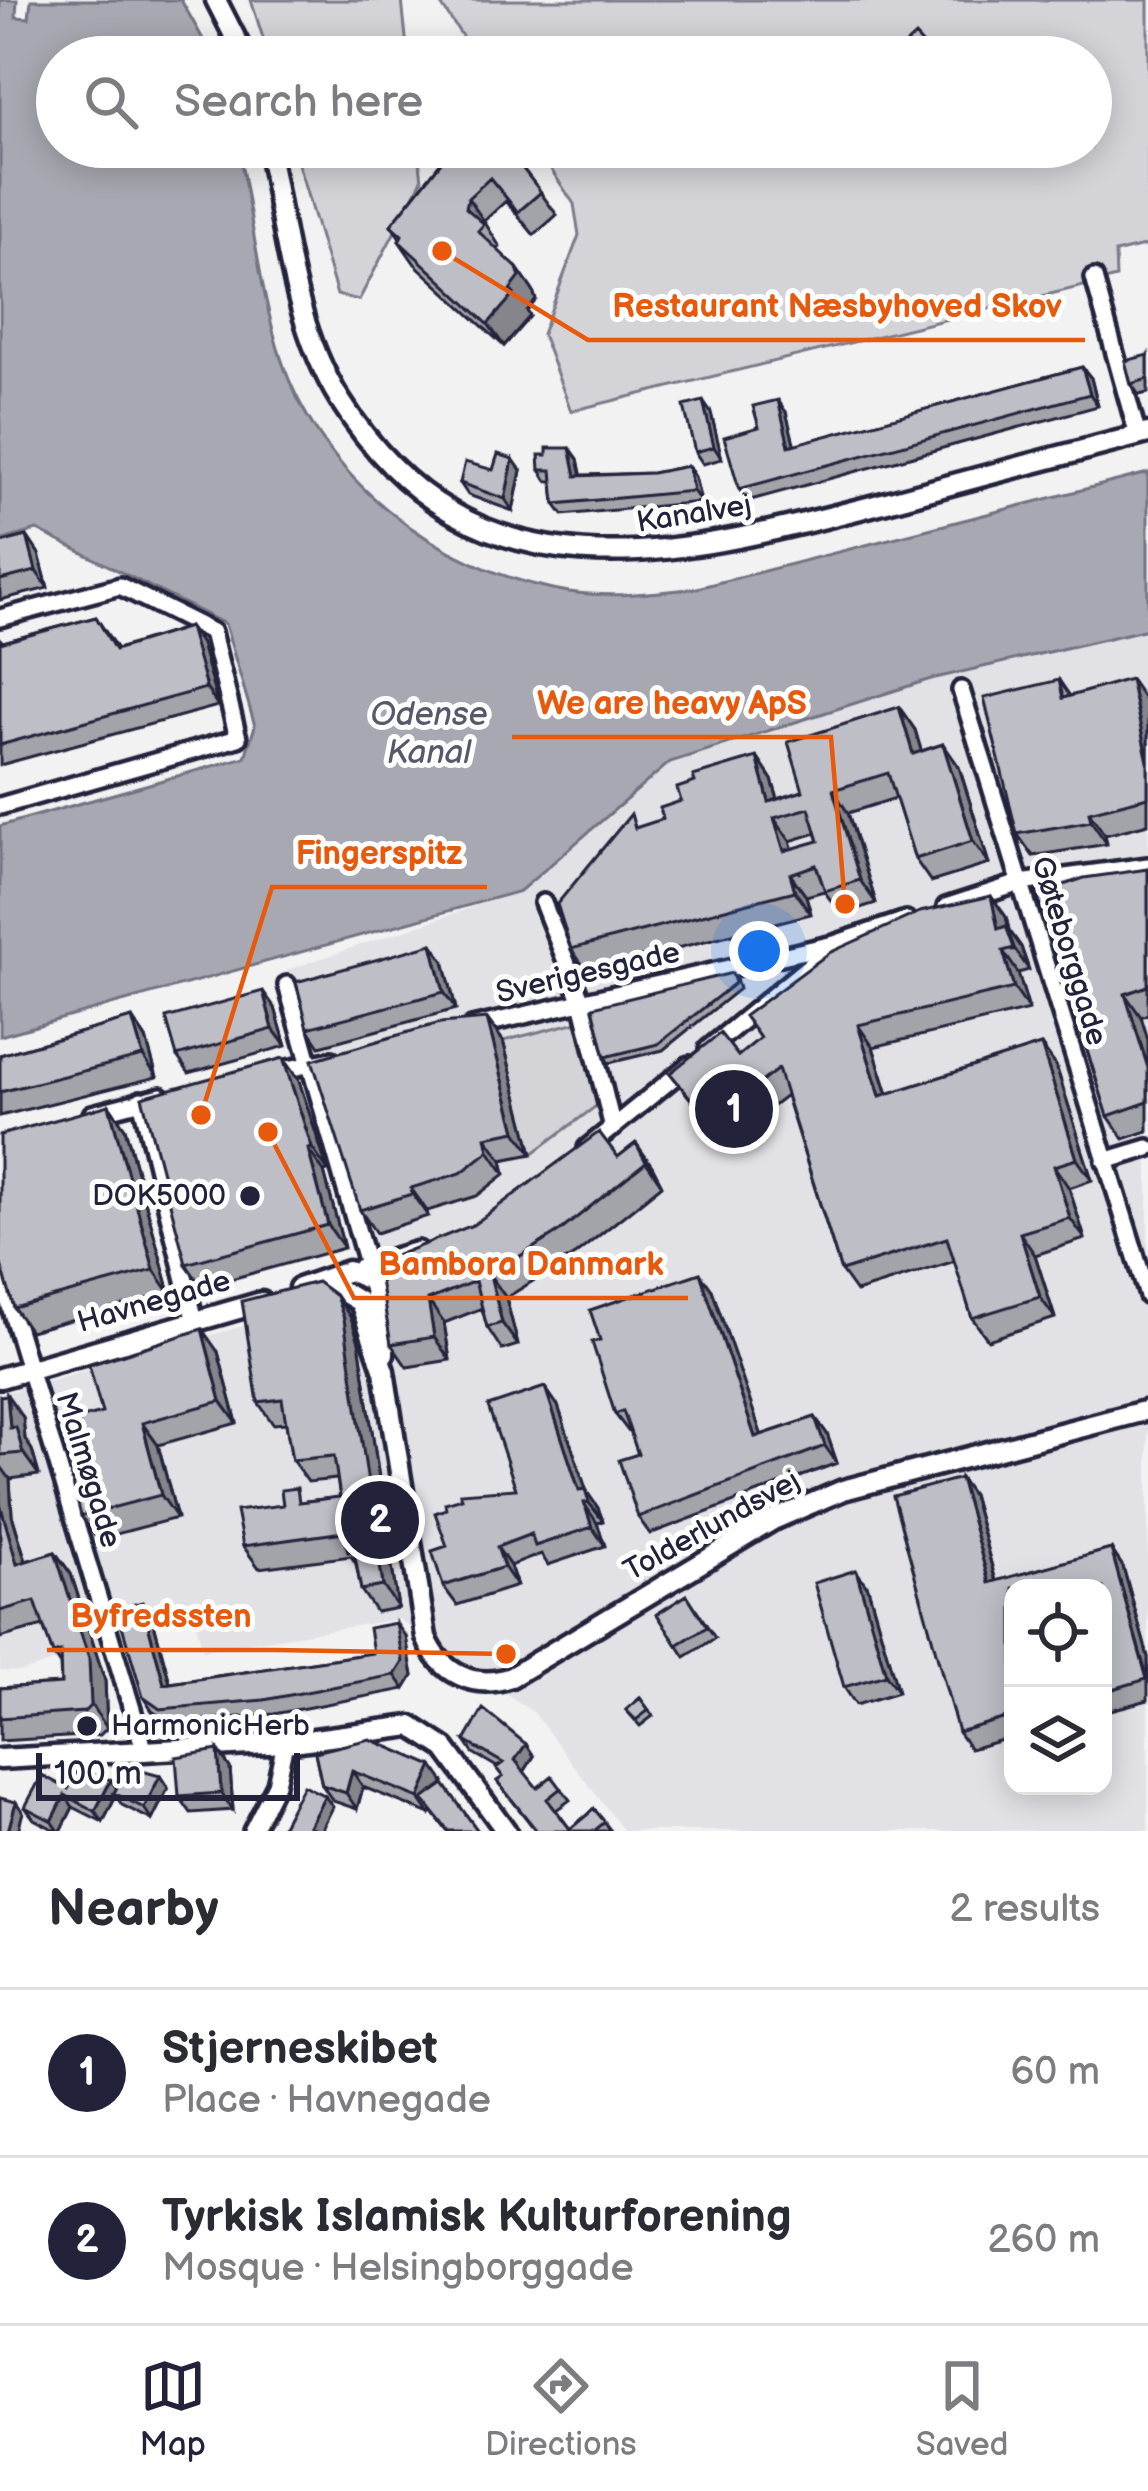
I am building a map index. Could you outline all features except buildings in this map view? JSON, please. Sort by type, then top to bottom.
[{"type":"street","points":[[216,0],[234,36]]},
{"type":"street","name":"Kanalvej","points":[[273,168],[303,310],[340,399],[365,434],[422,488],[494,530],[578,552],[619,556],[699,548],[1143,435]]},
{"type":"street","points":[[1094,278],[1143,435]]},
{"type":"street","points":[[0,618],[120,586],[212,632],[238,738],[0,806]]},
{"type":"street","name":"Gøteborggade","points":[[961,691],[1148,1296]]},
{"type":"street","points":[[565,1167],[837,943],[1020,883],[1148,866]]},
{"type":"street","points":[[543,903],[582,1002],[613,1128]]},
{"type":"street","name":"Sverigesgade","points":[[446,1033],[837,943]]},
{"type":"street","points":[[287,985],[361,1278]]},
{"type":"street","points":[[246,1078],[355,1054]]},
{"type":"street","points":[[73,1120],[183,1091]]},
{"type":"street","points":[[141,1100],[195,1321]]},
{"type":"street","points":[[1106,1161],[1148,1148]]},
{"type":"street","name":"Havnegade","points":[[0,1378],[361,1278],[430,1249]]},
{"type":"street","name":"Malmøgade","points":[[0,1274],[145,1752]]},
{"type":"street","name":"Tolderlundsvej","points":[[361,1278],[385,1330],[384,1371],[426,1637],[434,1657],[458,1676],[495,1682],[511,1677],[773,1520],[843,1490],[1148,1410]]},
{"type":"street","points":[[0,1759],[285,1743],[411,1726],[445,1748],[506,1831]]},
{"type":"street","points":[[252,1831],[276,1784],[285,1743]]},
{"type":"shaded area","points":[[251,0],[402,0],[406,36],[262,36]]},
{"type":"shaded area","points":[[438,0],[1148,0],[1148,245],[1115,253],[1116,278],[571,411],[542,334],[579,235],[574,204],[550,168],[1112,168],[1112,36],[462,36]]},
{"type":"shaded area","points":[[299,168],[421,168],[422,180],[359,300],[337,295]]},
{"type":"shaded area","points":[[1148,629],[1148,1831],[624,1831],[534,1713],[399,1619],[203,1650],[195,1620],[173,1610],[104,1630],[108,1644],[22,1672],[0,1671],[0,1394],[379,1288],[287,970],[520,891],[670,762],[931,679]]},
{"type":"shaded area","points":[[577,1022],[599,1104],[532,1154],[503,1041]]},
{"type":"water","name":"Odense Kanal","points":[[0,0],[17,0],[16,17],[29,18],[31,0],[181,0],[201,36],[36,36],[36,168],[242,168],[271,321],[295,392],[320,436],[351,475],[387,510],[428,539],[520,581],[585,594],[649,593],[697,588],[1148,473],[1148,629],[931,679],[670,762],[520,891],[0,1036],[0,826],[245,757],[255,726],[225,624],[37,530],[0,541]]},
{"type":"place","name":"Restaurant Næsbyhoved Skov","points":[[442,251]]},
{"type":"place","name":"We are heavy ApS","points":[[845,904]]},
{"type":"place","name":"Stjerneskibet","points":[[734,1109]]},
{"type":"place","name":"Fingerspitz","points":[[201,1115]]},
{"type":"place","name":"Bambora Danmark","points":[[268,1132]]},
{"type":"place","name":"DOK5000","points":[[250,1196]]},
{"type":"place","name":"Tyrkisk Islamisk Kulturforening","points":[[380,1520]]},
{"type":"place","name":"Byfredssten","points":[[506,1654]]},
{"type":"place","name":"HarmonicHerb","points":[[87,1726]]}]
